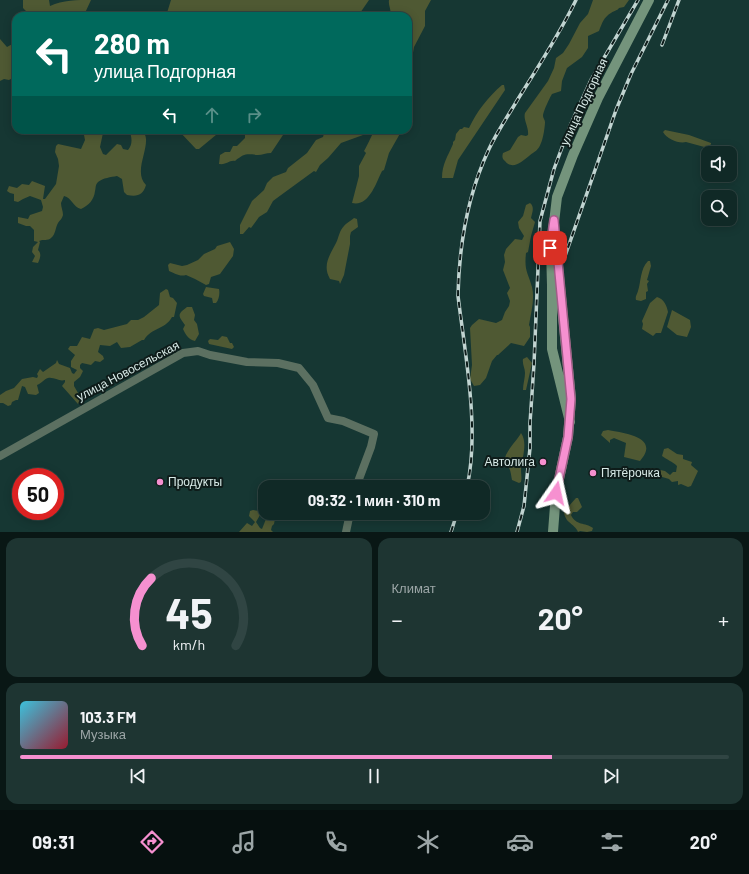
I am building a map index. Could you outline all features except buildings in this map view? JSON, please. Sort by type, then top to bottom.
[{"type":"main road","name":"улица Подгорная","points":[[570,422],[552,350],[552,285],[550,248],[557,197],[573,155],[598,98],[649,0]]},
{"type":"main road","name":"улица Подгорная","points":[[553,532],[556,493],[566,452],[571,399],[554,220]]},
{"type":"street","name":"улица Новосельская","points":[[0,456],[183,353],[198,351],[210,355],[247,362],[278,364],[299,368],[313,385],[328,418],[343,421],[374,434],[371,447],[359,480]]},
{"type":"street","points":[[346,532],[349,520]]},
{"type":"green space","points":[[23,0],[49,0],[50,6],[65,1],[91,0],[85,12],[27,12],[23,8]]},
{"type":"green space","points":[[171,0],[369,0],[361,12],[167,12]]},
{"type":"green space","points":[[389,0],[431,0],[425,11],[425,26],[414,47],[412,58],[412,12],[391,12]]},
{"type":"green space","points":[[593,0],[629,0],[624,7],[619,8],[607,16],[599,31],[588,36],[588,48],[582,57],[567,68],[562,81],[561,91],[552,94],[544,111],[544,130],[539,148],[517,164],[508,164],[502,156],[503,153],[510,150],[518,137],[521,135],[528,135],[525,113],[548,81],[554,68],[556,58],[563,53],[569,44],[580,23],[588,14]]},
{"type":"green space","points":[[0,39],[7,47],[12,44],[12,78],[0,81]]},
{"type":"green space","points":[[502,85],[504,85],[505,90],[458,160],[453,178],[442,178],[444,164],[455,140],[456,134],[464,127],[469,128],[483,105]]},
{"type":"green space","points":[[665,130],[689,135],[711,144],[710,146],[701,146],[686,142],[677,142],[670,139],[663,132]]},
{"type":"green space","points":[[84,134],[103,134],[100,147],[103,154],[106,155],[117,144],[121,145],[123,149],[128,150],[132,140],[131,134],[144,134],[146,145],[141,175],[146,185],[145,188],[140,194],[134,196],[127,195],[124,192],[122,179],[117,176],[98,182],[92,200],[81,209],[64,196],[61,203],[63,215],[57,225],[54,235],[50,239],[39,241],[38,250],[40,255],[38,263],[32,262],[35,256],[32,252],[33,247],[38,242],[34,241],[34,230],[30,226],[18,223],[18,217],[28,219],[30,215],[42,211],[43,207],[41,200],[30,196],[18,202],[14,201],[14,194],[7,191],[9,186],[17,188],[22,184],[29,185],[32,181],[45,186],[43,199],[45,199],[56,184],[59,166],[55,152],[56,146],[58,144],[81,149],[85,140]]},
{"type":"green space","points":[[182,134],[217,134],[199,149],[196,149]]},
{"type":"green space","points":[[245,134],[283,134],[271,153],[246,155],[235,161],[219,164],[220,155],[225,152],[230,152],[233,146],[237,146],[245,138]]},
{"type":"green space","points":[[324,134],[364,134],[341,143],[320,165],[316,172],[314,171],[273,201],[267,212],[259,217],[251,228],[249,227],[243,234],[240,234],[240,225],[252,201],[264,190],[267,183],[273,177],[286,172],[288,168],[307,153],[316,140],[323,137]]},
{"type":"green space","points":[[372,134],[400,134],[389,153],[384,170],[382,171],[371,193],[363,201],[352,203],[359,176],[359,166],[366,153],[364,151]]},
{"type":"green space","points":[[530,203],[533,208],[531,218],[535,222],[528,252],[526,253],[526,268],[533,292],[529,325],[530,337],[524,346],[511,343],[497,355],[492,361],[486,378],[480,385],[474,386],[470,379],[472,365],[470,328],[479,319],[496,323],[502,320],[509,306],[510,301],[507,293],[510,288],[503,270],[505,262],[504,255],[506,249],[515,239],[522,240],[524,236],[519,228],[518,222],[523,216],[526,205]]},
{"type":"green space","points":[[354,218],[357,219],[358,227],[351,232],[344,275],[340,284],[339,281],[330,279],[327,269],[328,260],[341,230]]},
{"type":"green space","points":[[230,242],[234,249],[233,256],[220,274],[211,277],[209,284],[206,285],[186,275],[179,275],[169,271],[168,265],[170,263],[182,266],[187,265],[198,260],[204,254],[215,249],[217,246]]},
{"type":"green space","points":[[648,261],[650,261],[651,266],[647,280],[649,281],[647,284],[648,291],[646,292],[646,299],[641,301],[636,300],[642,272]]},
{"type":"green space","points":[[206,287],[219,289],[219,296],[216,303],[213,303],[212,298],[204,296],[203,294]]},
{"type":"green space","points":[[166,289],[168,290],[170,297],[177,303],[174,317],[147,336],[144,340],[130,347],[121,348],[117,342],[110,346],[100,345],[98,352],[104,359],[100,362],[95,361],[91,365],[82,363],[80,365],[80,368],[83,371],[80,377],[74,382],[74,386],[81,398],[78,404],[62,386],[65,380],[50,378],[37,385],[39,393],[36,395],[28,394],[25,387],[22,386],[18,400],[12,402],[11,405],[8,406],[0,403],[0,395],[14,388],[22,379],[33,377],[37,378],[37,374],[40,369],[43,372],[56,363],[57,360],[59,364],[70,368],[74,374],[77,370],[71,367],[71,361],[75,355],[68,349],[70,346],[77,346],[82,337],[90,339],[94,329],[98,328],[104,330],[127,324],[131,320],[138,320],[144,317],[159,305],[160,293]]},
{"type":"green space","points":[[657,297],[662,299],[665,303],[668,312],[661,333],[656,333],[653,336],[642,329],[642,321],[650,303]]},
{"type":"green space","points":[[187,307],[192,307],[195,315],[194,320],[197,324],[199,334],[195,341],[189,338],[183,329],[185,325],[181,320],[180,314]]},
{"type":"green space","points":[[672,310],[690,320],[691,327],[687,337],[677,335],[667,327]]},
{"type":"green space","points":[[222,336],[227,337],[230,343],[232,343],[234,347],[232,349],[209,344],[208,341],[210,339],[218,340]]},
{"type":"green space","points":[[527,357],[532,363],[526,390],[523,390],[525,373],[523,359]]},
{"type":"green space","points":[[608,430],[631,435],[643,441],[646,446],[645,453],[640,461],[624,457],[626,443],[614,438],[610,440],[610,443],[601,435],[603,431]]},
{"type":"green space","points":[[521,433],[524,441],[524,451],[521,469],[521,482],[519,483],[512,480],[509,467],[505,463],[505,459]]},
{"type":"green space","points":[[668,448],[677,454],[683,455],[683,459],[692,462],[691,465],[698,471],[691,486],[688,487],[681,484],[678,485],[678,481],[672,482],[669,479],[649,473],[651,468],[665,471],[670,475],[673,472],[676,472],[677,466],[662,456],[664,449]]},
{"type":"green space","points":[[576,498],[578,498],[582,507],[577,512],[573,512],[571,515],[575,521],[593,528],[592,531],[578,532],[566,518],[563,509],[568,507]]},
{"type":"green space","points":[[250,511],[258,511],[258,518],[256,522],[262,529],[266,520],[275,520],[271,530],[273,532],[239,532],[247,523],[252,526],[255,522],[249,516]]},
{"type":"railway","points":[[468,480],[471,465],[472,417],[458,296],[462,239],[470,202],[481,167],[492,143],[576,0]]},
{"type":"railway","points":[[517,532],[524,506],[530,448],[540,221],[554,169],[570,126],[591,80],[638,0]]},
{"type":"railway","points":[[564,259],[616,110],[631,74],[668,0]]},
{"type":"railway","points":[[662,45],[679,0]]},
{"type":"railway","points":[[451,532],[455,520]]},
{"type":"place","name":"Автолига","points":[[543,462]]},
{"type":"place","name":"Пятёрочка","points":[[593,473]]},
{"type":"place","name":"Продукты","points":[[160,482]]},
{"type":"route","points":[[550,248],[554,220],[571,399],[566,452],[556,493]]}]
